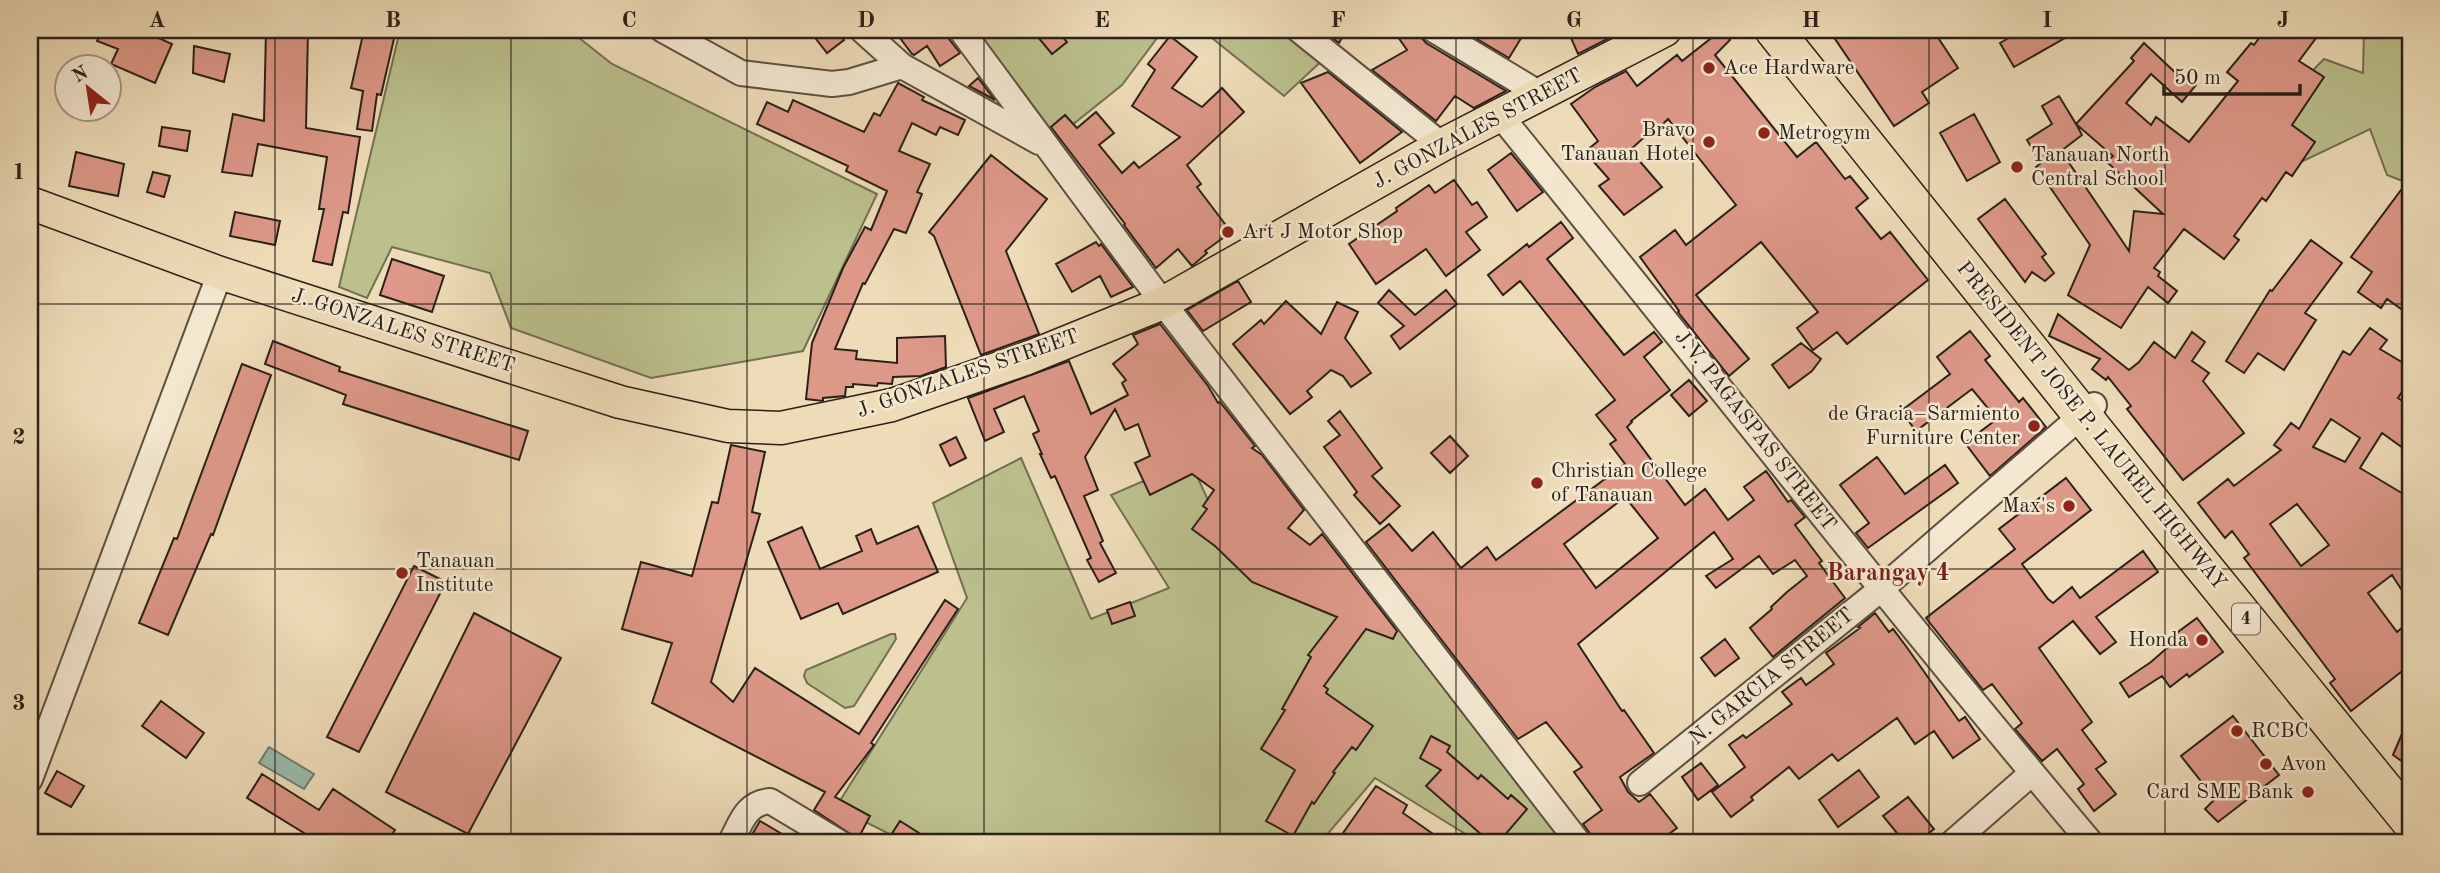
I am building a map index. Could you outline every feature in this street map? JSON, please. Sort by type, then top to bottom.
[{"type":"highway","name":"PRESIDENT JOSE P. LAUREL HIGHWAY","points":[[1774,30],[2410,796]]},
{"type":"highway","name":"PRESIDENT JOSE P. LAUREL HIGHWAY","points":[[1798,30],[2089,411],[2410,821]]},
{"type":"main road","name":"J. GONZALES STREET","points":[[30,204],[220,273],[620,402],[728,426],[781,428],[885,407],[1025,359],[1163,303],[1442,145],[1665,30]]},
{"type":"street","points":[[663,30],[741,73],[832,84],[849,82],[902,65]]},
{"type":"street","points":[[862,30],[902,65],[1046,146]]},
{"type":"street","points":[[961,30],[1163,303],[1579,843]]},
{"type":"street","points":[[1299,30],[1442,145]]},
{"type":"street","points":[[1434,30],[1540,94]]},
{"type":"street","name":"J.V. PAGASPAS STREET","points":[[1500,115],[1880,590],[2091,843]]},
{"type":"street","points":[[30,779],[220,273]]},
{"type":"street","name":"N. GARCIA STREET","points":[[1640,783],[1880,590],[2089,411]]},
{"type":"street","points":[[1952,843],[2032,773]]},
{"type":"street","points":[[730,843],[750,807],[759,802],[770,801],[840,843]]},
{"type":"green space","points":[[400,30],[569,30],[612,64],[877,194],[803,351],[651,378],[511,328],[490,273],[392,247],[367,298],[339,287]]},
{"type":"green space","points":[[961,30],[1163,30],[1122,85],[1046,146]]},
{"type":"green space","points":[[1202,30],[1294,30],[1329,54],[1284,96]]},
{"type":"green space","points":[[2364,30],[2410,30],[2410,184],[2387,175],[2370,129],[2282,171],[2278,106],[2324,59],[2363,73]]},
{"type":"green space","points":[[1021,458],[1091,619],[1169,588],[1111,495],[1190,461],[1231,550],[1406,618],[1575,843],[1480,843],[1375,778],[1320,843],[907,843],[836,807],[967,598],[933,503]]},
{"type":"green space","points":[[895,634],[896,639],[854,706],[845,708],[807,683],[804,676],[806,670]]},
{"type":"shaded area","points":[[269,747],[314,774],[304,789],[259,763]]},
{"type":"building","points":[[102,30],[124,34],[126,30],[141,30],[172,44],[155,83],[122,69],[122,52],[117,52],[118,49],[97,41]]},
{"type":"building","points":[[266,30],[308,30],[306,128],[360,137],[348,213],[343,212],[332,265],[313,261],[324,209],[319,209],[327,157],[258,144],[252,176],[222,172],[233,114],[264,121]]},
{"type":"building","points":[[364,30],[396,30],[381,95],[377,94],[372,131],[357,129],[363,91],[351,88]]},
{"type":"building","points":[[809,30],[836,30],[844,40],[827,53]]},
{"type":"building","points":[[894,30],[946,30],[949,39],[960,53],[940,66],[927,46],[912,54]]},
{"type":"building","points":[[1032,30],[1057,30],[1067,42],[1052,54]]},
{"type":"building","points":[[1322,30],[1346,30],[1339,43]]},
{"type":"building","points":[[1393,30],[1419,30],[1426,43],[1506,91],[1474,108],[1455,96],[1436,121],[1372,70],[1407,50]]},
{"type":"building","points":[[1462,30],[1526,30],[1509,58]]},
{"type":"building","points":[[1588,30],[1625,30],[1578,54],[1571,38]]},
{"type":"building","points":[[1703,30],[1722,30],[1730,40],[1715,55],[1797,157],[1816,142],[1845,179],[1850,176],[1868,198],[1856,208],[1881,239],[1890,232],[1928,280],[1847,344],[1837,332],[1813,350],[1797,328],[1818,312],[1761,242],[1696,295],[1749,359],[1729,376],[1678,312],[1640,257],[1675,230],[1686,245],[1736,205],[1668,119],[1653,134],[1650,132],[1630,150],[1662,187],[1624,215],[1599,186],[1609,179],[1585,152],[1598,141],[1571,104],[1595,87],[1626,71],[1637,86],[1677,55],[1682,61],[1710,39]]},
{"type":"building","points":[[1829,30],[1933,30],[1958,68],[1922,92],[1929,103],[1894,126]]},
{"type":"building","points":[[2023,30],[2079,30],[2014,67],[2000,43]]},
{"type":"building","points":[[2265,30],[2322,30],[2299,61],[2324,77],[2292,125],[2315,142],[2292,176],[2286,172],[2266,201],[2262,198],[2234,236],[2239,240],[2224,259],[2184,229],[2154,268],[2160,272],[2158,276],[2177,291],[2168,303],[2148,287],[2121,328],[2068,295],[2090,245],[2036,167],[2041,163],[2027,140],[2052,124],[2042,106],[2059,96],[2076,124],[2134,61],[2131,58],[2144,43],[2181,78],[2183,75],[2196,85],[2182,102],[2151,74],[2126,103],[2151,125],[2156,117],[2189,142],[2238,81],[2227,72],[2251,43],[2254,45]],"holes":[[[2076,124],[2113,156],[2107,162],[2163,214],[2134,211],[2129,251],[2061,151],[2082,135]]]},
{"type":"building","points":[[1170,36],[1197,57],[1172,88],[1202,107],[1222,88],[1244,112],[1187,165],[1201,184],[1197,187],[1231,232],[1205,251],[1207,253],[1192,266],[1178,249],[1156,268],[1051,127],[1065,115],[1077,128],[1096,112],[1114,133],[1099,145],[1122,173],[1134,162],[1139,168],[1180,137],[1132,106],[1155,70],[1148,64]]},
{"type":"building","points":[[194,46],[230,54],[224,82],[193,73]]},
{"type":"building","points":[[1328,72],[1402,132],[1360,163],[1301,83]]},
{"type":"building","points":[[978,78],[995,100],[969,86]]},
{"type":"building","points":[[898,83],[924,97],[922,100],[965,120],[958,135],[940,127],[936,135],[912,123],[899,151],[930,164],[917,192],[922,194],[906,233],[894,229],[865,284],[863,283],[835,349],[857,351],[856,359],[897,363],[897,338],[945,336],[946,367],[921,376],[893,377],[892,384],[853,384],[853,387],[846,387],[845,396],[823,398],[823,401],[806,399],[812,343],[843,268],[865,227],[871,230],[887,191],[846,171],[848,166],[757,124],[767,102],[788,112],[793,100],[864,132],[874,113],[880,116]]},
{"type":"building","points":[[1974,114],[2000,162],[1967,181],[1940,133]]},
{"type":"building","points":[[162,127],[190,131],[187,151],[159,146]]},
{"type":"building","points":[[76,152],[124,164],[118,196],[69,186]]},
{"type":"building","points":[[1511,153],[1543,192],[1517,211],[1488,170]]},
{"type":"building","points":[[991,155],[1047,199],[1006,251],[1039,334],[981,355],[934,236],[929,232]]},
{"type":"building","points":[[153,172],[170,176],[164,197],[147,192]]},
{"type":"building","points":[[2410,178],[2410,303],[2404,311],[2387,299],[2381,308],[2358,292],[2372,272],[2351,257]]},
{"type":"building","points":[[1454,180],[1472,205],[1477,202],[1487,217],[1466,232],[1480,250],[1446,276],[1426,249],[1376,284],[1349,244],[1429,185],[1435,193]]},
{"type":"building","points":[[2005,199],[2046,254],[2042,257],[2054,273],[2045,281],[2032,272],[2025,282],[1978,219]]},
{"type":"building","points":[[235,212],[280,221],[275,245],[230,236]]},
{"type":"building","points":[[1561,222],[1573,238],[1547,259],[1624,355],[1654,332],[1662,342],[1644,357],[1670,390],[1627,427],[1685,505],[1705,489],[1728,520],[1754,500],[1744,487],[1766,471],[1788,502],[1791,500],[1805,517],[1795,525],[1845,598],[1773,657],[1750,628],[1807,576],[1795,560],[1773,574],[1759,556],[1716,588],[1706,576],[1733,559],[1714,532],[1578,644],[1622,711],[1624,710],[1654,753],[1620,777],[1628,792],[1639,802],[1650,794],[1677,828],[1669,834],[1677,843],[1594,843],[1583,824],[1602,810],[1574,772],[1582,767],[1546,722],[1518,739],[1366,542],[1389,524],[1412,551],[1433,532],[1461,568],[1487,547],[1496,560],[1625,464],[1610,444],[1616,440],[1596,415],[1615,400],[1520,281],[1503,295],[1488,275],[1527,244],[1529,247]],"holes":[[[1625,497],[1658,538],[1596,588],[1564,544]]]},
{"type":"building","points":[[2311,240],[2342,263],[2305,313],[2316,320],[2284,370],[2258,353],[2244,373],[2226,361],[2270,290],[2272,291]]},
{"type":"building","points":[[1096,242],[1099,246],[1101,244],[1133,287],[1111,297],[1100,276],[1072,292],[1056,264]]},
{"type":"building","points":[[392,259],[444,276],[432,312],[380,295]]},
{"type":"building","points":[[1238,281],[1251,302],[1203,331],[1187,310]]},
{"type":"building","points":[[1389,290],[1415,315],[1446,290],[1457,304],[1400,349],[1391,336],[1404,326],[1378,303]]},
{"type":"building","points":[[1286,301],[1321,334],[1337,302],[1358,312],[1345,338],[1371,373],[1351,387],[1343,376],[1331,370],[1307,391],[1312,397],[1290,414],[1233,344],[1261,320],[1264,324]]},
{"type":"building","points":[[2058,314],[2129,370],[2139,362],[2154,342],[2175,358],[2192,332],[2205,342],[2192,361],[2209,373],[2203,381],[2244,433],[2183,480],[2127,409],[2131,406],[2108,377],[2106,380],[2092,369],[2100,359],[2049,336]]},
{"type":"building","points":[[1160,324],[1218,403],[1220,402],[1255,446],[1252,448],[1262,455],[1304,510],[1288,528],[1310,545],[1322,534],[1397,631],[1393,639],[1366,629],[1324,686],[1328,689],[1326,693],[1373,726],[1356,750],[1352,747],[1333,772],[1335,773],[1314,804],[1312,802],[1293,836],[1266,821],[1295,770],[1261,749],[1285,710],[1282,709],[1311,657],[1308,655],[1337,617],[1252,582],[1215,546],[1192,529],[1207,509],[1203,506],[1214,490],[1192,474],[1150,495],[1135,463],[1150,456],[1138,424],[1125,430],[1115,409],[1085,457],[1098,490],[1084,496],[1103,541],[1100,543],[1116,573],[1099,582],[1087,560],[1091,558],[1055,476],[1051,478],[1040,454],[1033,434],[1039,431],[1024,396],[994,409],[1004,432],[985,441],[968,398],[1069,361],[1091,414],[1128,395],[1122,383],[1126,380],[1113,364],[1138,344],[1133,335]]},
{"type":"building","points":[[2370,328],[2387,340],[2380,349],[2410,367],[2410,379],[2398,398],[2410,406],[2410,453],[2382,433],[2360,468],[2410,498],[2410,603],[2392,575],[2368,593],[2397,632],[2410,621],[2410,665],[2351,711],[2330,683],[2335,679],[2244,558],[2249,554],[2232,531],[2225,538],[2198,503],[2228,479],[2234,486],[2281,450],[2274,445],[2291,423],[2299,429],[2343,351],[2350,355]],"holes":[[[2331,419],[2360,438],[2345,462],[2313,447]],[[2297,504],[2329,545],[2301,566],[2270,524]]]},
{"type":"building","points":[[1970,331],[1990,356],[1985,360],[2019,402],[2023,398],[2046,427],[1990,476],[1965,443],[1997,419],[1972,389],[1916,431],[1901,411],[1950,374],[1937,357]]},
{"type":"building","points":[[273,341],[340,367],[339,371],[528,431],[519,460],[343,404],[346,395],[265,364]]},
{"type":"building","points":[[1801,343],[1821,359],[1812,371],[1789,388],[1772,365]]},
{"type":"building","points":[[242,364],[271,375],[213,535],[211,534],[168,635],[139,623],[174,538],[177,539]]},
{"type":"building","points":[[1689,380],[1707,401],[1689,416],[1671,395]]},
{"type":"building","points":[[1340,411],[1382,468],[1372,476],[1400,506],[1380,524],[1354,495],[1357,492],[1324,447],[1340,435],[1328,421]]},
{"type":"building","points":[[1450,436],[1468,456],[1450,473],[1431,453]]},
{"type":"building","points":[[956,437],[966,458],[950,466],[940,445]]},
{"type":"building","points":[[731,445],[765,452],[752,512],[760,514],[711,682],[733,702],[755,668],[859,734],[945,600],[958,609],[871,743],[874,745],[835,797],[870,816],[858,839],[814,810],[825,792],[652,703],[672,643],[622,629],[641,562],[692,576],[712,502],[718,503]]},
{"type":"building","points":[[1877,457],[1905,494],[1945,465],[1958,483],[1868,548],[1856,533],[1869,523],[1840,485]]},
{"type":"building","points":[[2066,478],[2091,510],[2022,564],[2048,599],[2053,603],[2072,587],[2080,598],[2143,551],[2158,572],[2096,617],[2116,642],[2100,654],[2073,621],[2039,648],[2092,722],[2082,730],[2106,762],[2096,769],[2116,794],[2094,811],[2078,789],[2084,784],[2057,749],[2042,761],[2015,729],[2022,723],[1992,684],[1983,690],[1926,618],[2015,549],[1999,529]]},
{"type":"building","points":[[918,526],[938,572],[843,614],[838,603],[801,619],[768,542],[802,527],[820,569],[862,551],[856,536],[871,529],[877,544]]},
{"type":"building","points":[[414,566],[446,582],[359,752],[327,737]]},
{"type":"building","points":[[1130,602],[1135,616],[1112,624],[1107,610]]},
{"type":"building","points":[[474,613],[561,658],[468,834],[386,792]]},
{"type":"building","points":[[1875,613],[1889,632],[1893,629],[1959,721],[1965,717],[1980,739],[1953,758],[1934,731],[1915,744],[1897,718],[1838,761],[1832,754],[1799,779],[1789,767],[1731,817],[1712,792],[1745,767],[1729,745],[1743,735],[1746,738],[1792,704],[1782,692],[1801,678],[1806,685],[1834,664],[1826,653],[1860,628],[1858,627]]},
{"type":"building","points":[[2197,618],[2223,652],[2189,677],[2187,674],[2170,687],[2162,676],[2129,697],[2120,683],[2151,662],[2167,648],[2163,643]]},
{"type":"building","points":[[1725,639],[1739,658],[1715,676],[1701,658]]},
{"type":"building","points":[[161,701],[204,733],[186,758],[142,726]]},
{"type":"building","points":[[2410,715],[2410,767],[2393,755]]},
{"type":"building","points":[[2233,716],[2279,775],[2218,822],[2205,809],[2215,799],[2181,756]]},
{"type":"building","points":[[1431,736],[1450,746],[1447,752],[1478,779],[1481,775],[1508,799],[1511,795],[1527,809],[1498,843],[1491,843],[1426,786],[1441,770],[1420,758]]},
{"type":"building","points":[[1701,763],[1718,785],[1698,800],[1682,777]]},
{"type":"building","points":[[1859,770],[1879,797],[1838,827],[1819,800]]},
{"type":"building","points":[[57,771],[84,786],[71,807],[45,793]]},
{"type":"building","points":[[262,774],[319,810],[333,789],[395,830],[386,843],[309,843],[301,838],[304,833],[247,798]]},
{"type":"building","points":[[1376,786],[1407,805],[1403,813],[1446,843],[1336,843]]},
{"type":"building","points":[[1908,797],[1934,829],[1916,843],[1905,843],[1883,816]]},
{"type":"building","points":[[760,821],[797,843],[747,843]]},
{"type":"building","points":[[900,821],[935,843],[886,843]]},
{"type":"place","name":"Ace Hardware","points":[[1709,68]]},
{"type":"place","name":"Metrogym","points":[[1764,133]]},
{"type":"place","name":"Bravo Tanauan Hotel","points":[[1709,142]]},
{"type":"place","name":"Tanauan North Central School","points":[[2017,167]]},
{"type":"place","name":"Art J Motor Shop","points":[[1228,232]]},
{"type":"place","name":"de Gracia–Sarmiento Furniture Center","points":[[2034,426]]},
{"type":"place","name":"Christian College of Tanauan","points":[[1537,483]]},
{"type":"place","name":"Max's","points":[[2069,506]]},
{"type":"place","name":"Tanauan Institute","points":[[402,573]]},
{"type":"place","name":"Honda","points":[[2202,640]]},
{"type":"place","name":"RCBC","points":[[2237,731]]},
{"type":"place","name":"Avon","points":[[2266,764]]},
{"type":"place","name":"Card SME Bank","points":[[2308,792]]},
{"type":"district","name":"Barangay 4","points":[[1888,574]]}]
